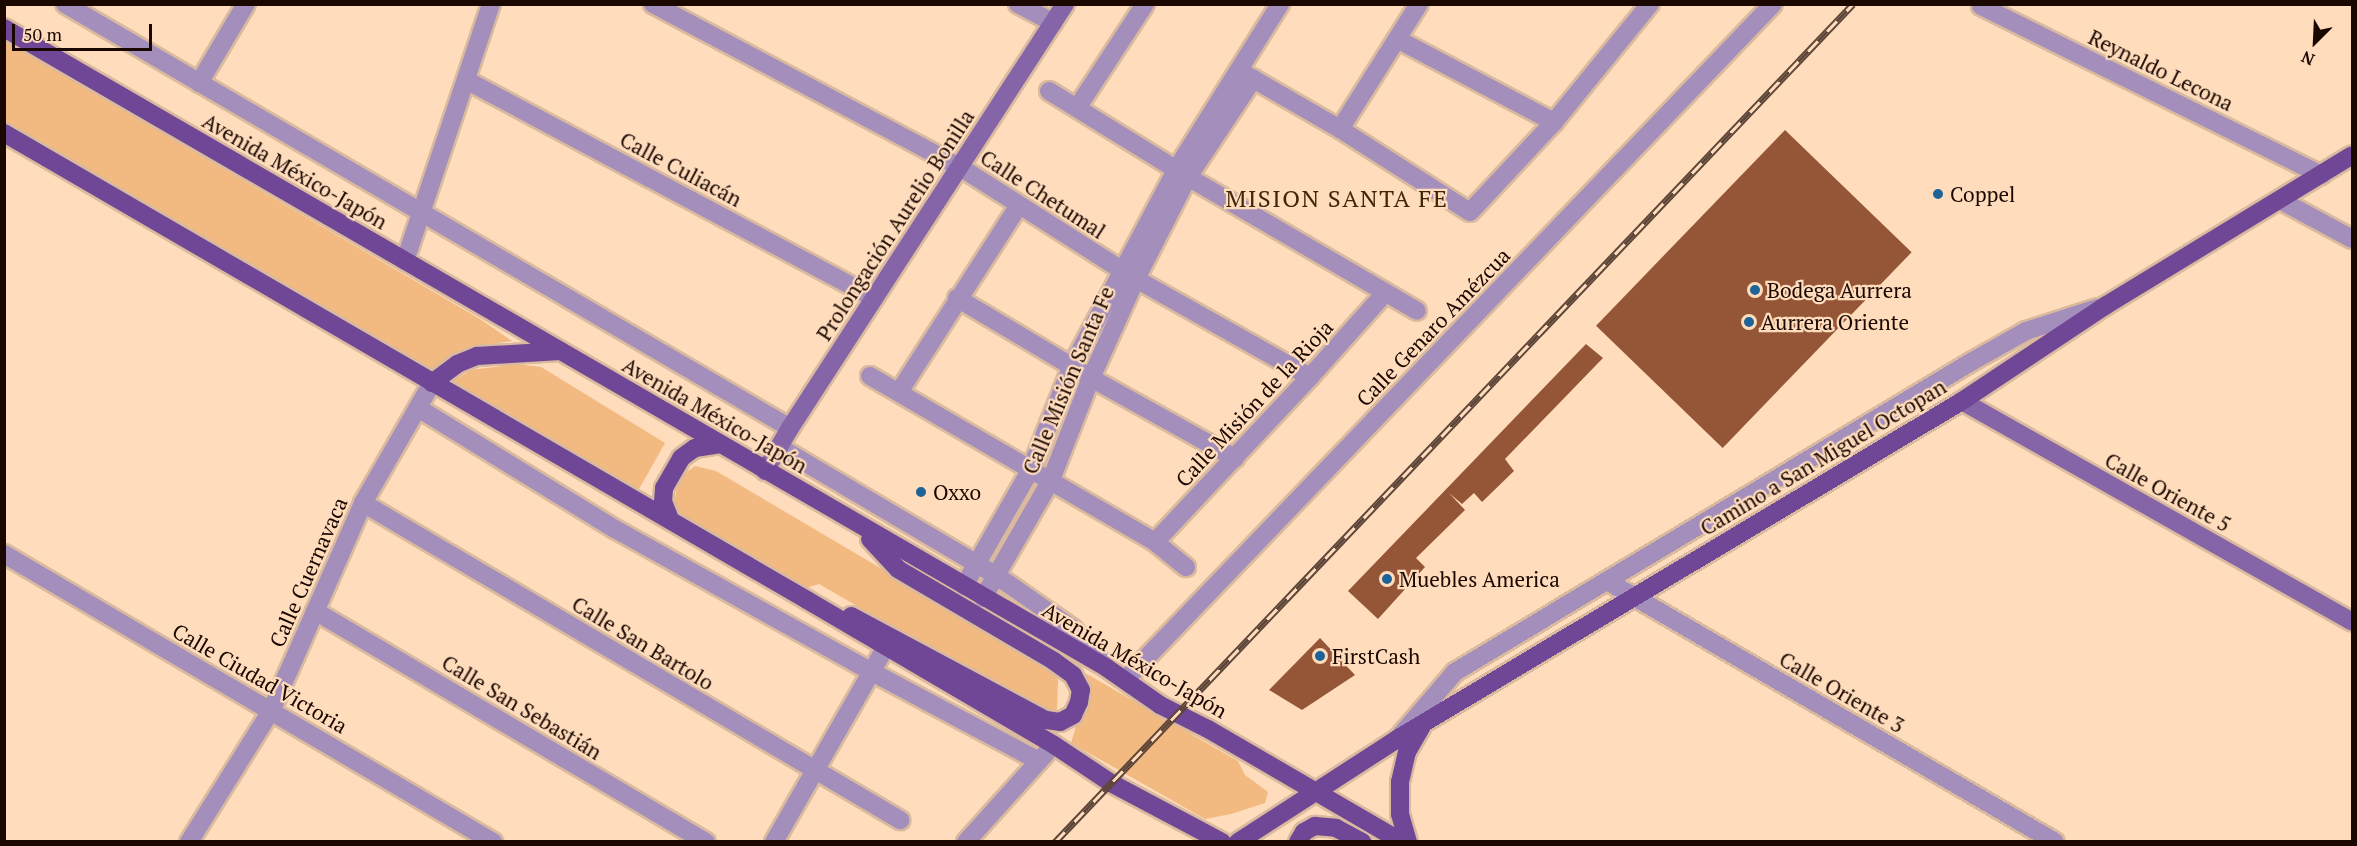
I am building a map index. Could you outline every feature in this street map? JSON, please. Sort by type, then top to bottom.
[{"type":"main road","name":"Avenida México-Japón","points":[[4,28],[1107,668],[1160,705],[1208,729],[1402,842]]},
{"type":"main road","points":[[4,133],[1054,745],[1111,783],[1222,842]]},
{"type":"main road","name":"Camino a San Miguel Octopan","points":[[1238,842],[1313,791],[1423,723],[1962,401],[2105,306],[2352,155]]},
{"type":"main road","points":[[432,383],[457,364],[477,356],[560,351]]},
{"type":"main road","points":[[669,519],[663,502],[664,488],[681,458],[695,448],[719,444]]},
{"type":"main road","points":[[807,600],[865,621],[1046,720],[1060,722],[1073,715],[1081,690],[1073,675],[1054,661],[898,569],[856,524]]},
{"type":"main road","points":[[1408,842],[1400,814],[1400,782],[1407,752],[1423,723]]},
{"type":"main road","points":[[1298,842],[1304,832],[1315,826],[1336,828],[1362,842]]},
{"type":"street","points":[[65,4],[790,428]]},
{"type":"street","points":[[199,83],[246,4]]},
{"type":"street","points":[[405,261],[491,4]]},
{"type":"street","name":"Calle Chetumal","points":[[653,4],[960,167],[1130,275],[1310,377]]},
{"type":"street","points":[[1018,4],[1053,23]]},
{"type":"street","name":"Prolongación Aurelio Bonilla","points":[[765,471],[790,428],[1065,4]]},
{"type":"street","points":[[1077,108],[1145,4]]},
{"type":"street","name":"Calle Misión Santa Fe","points":[[964,586],[1031,469],[1072,366],[1130,275],[1182,174],[1246,75],[1280,4]]},
{"type":"street","points":[[1340,129],[1419,4]]},
{"type":"street","points":[[1246,75],[1340,129],[1470,212],[1554,122],[1650,4]]},
{"type":"street","name":"Calle Genaro Amézcua","points":[[1125,680],[1773,4]]},
{"type":"street","name":"Reynaldo Lecona","points":[[1981,6],[2321,175]]},
{"type":"street","points":[[1397,39],[1554,122]]},
{"type":"street","name":"Calle Culiacán","points":[[466,80],[875,298]]},
{"type":"street","points":[[1049,91],[1182,174],[1417,311]]},
{"type":"street","points":[[2280,200],[2352,239]]},
{"type":"street","points":[[899,392],[957,298],[1019,205]]},
{"type":"street","name":"Calle Misión Santa Fe","points":[[983,598],[1051,480],[1130,275]]},
{"type":"street","name":"Calle Misión de la Rioja","points":[[1155,542],[1310,377],[1385,293]]},
{"type":"street","points":[[957,298],[1091,378],[1234,458]]},
{"type":"street","points":[[1397,739],[1455,672],[1894,406],[2026,331],[2105,306]]},
{"type":"street","points":[[870,376],[1155,542],[1186,567]]},
{"type":"street","name":"Calle Cuernavaca","points":[[189,842],[271,711],[363,503],[432,383]]},
{"type":"street","name":"Calle Oriente 5","points":[[1962,401],[2352,622]]},
{"type":"street","points":[[418,408],[615,529],[872,672],[1039,761]]},
{"type":"street","points":[[779,447],[997,576],[1073,629],[1107,668]]},
{"type":"street","name":"Calle San Bartolo","points":[[363,503],[900,820]]},
{"type":"street","name":"Calle Ciudad Victoria","points":[[4,554],[493,842]]},
{"type":"street","name":"Calle Oriente 3","points":[[1607,581],[2055,842]]},
{"type":"street","name":"Calle San Sebastián","points":[[315,611],[706,842]]},
{"type":"street","points":[[774,842],[885,648]]},
{"type":"street","points":[[966,842],[1054,745]]},
{"type":"shaded area","points":[[5,41],[480,319],[512,341],[471,347],[431,369],[5,121]]},
{"type":"shaded area","points":[[517,364],[541,367],[665,443],[639,489],[452,382],[471,370]]},
{"type":"shaded area","points":[[695,466],[716,471],[1055,671],[1058,680],[1057,710],[1052,713],[1035,709],[819,584],[806,588],[680,514],[674,506],[676,491],[685,473]]},
{"type":"shaded area","points":[[1080,670],[1238,761],[1245,775],[1268,792],[1265,803],[1231,814],[1205,819],[1071,743],[1084,700]]},
{"type":"building","name":"Bodega Aurrera","points":[[1785,130],[1912,252],[1723,448],[1596,326]]},
{"type":"building","points":[[1586,344],[1603,358],[1505,459],[1514,471],[1482,502],[1474,493],[1462,504],[1449,493],[1465,510],[1416,558],[1425,567],[1378,619],[1348,591]]},
{"type":"building","name":"FirstCash","points":[[1320,638],[1355,675],[1302,710],[1269,690]]},
{"type":"railway","points":[[1055,842],[1853,4]]},
{"type":"place","name":"Coppel","points":[[1938,194]]},
{"type":"place","name":"Bodega Aurrera","points":[[1755,290]]},
{"type":"place","name":"Aurrera Oriente","points":[[1749,322]]},
{"type":"place","name":"Oxxo","points":[[921,492]]},
{"type":"place","name":"Muebles America","points":[[1387,579]]},
{"type":"place","name":"FirstCash","points":[[1320,656]]},
{"type":"district","name":"MISION SANTA FE","points":[[1337,199]]}]
